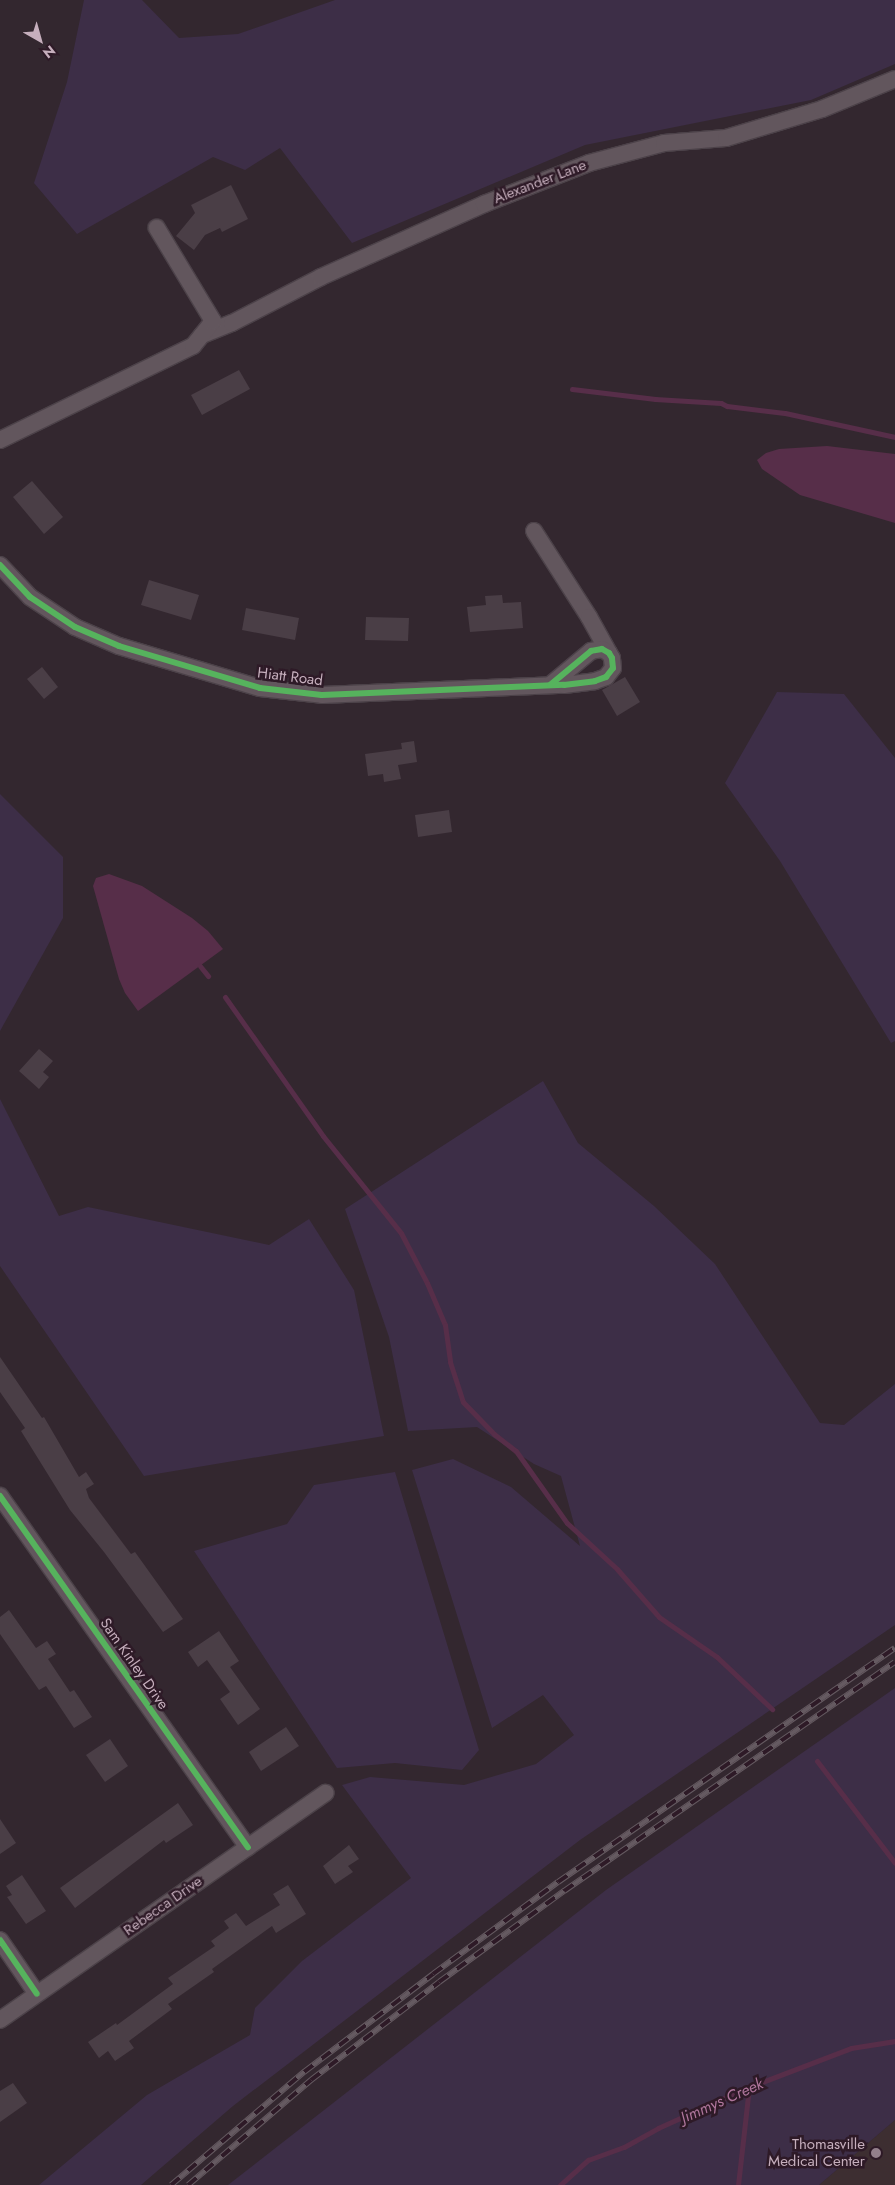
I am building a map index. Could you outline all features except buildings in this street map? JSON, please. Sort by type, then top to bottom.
[{"type":"street","name":"Alexander Lane","points":[[202,335],[232,323],[321,277],[466,212],[589,163],[664,143],[726,138],[822,109],[895,79]]},
{"type":"street","points":[[0,440],[194,346],[213,321],[156,228]]},
{"type":"street","points":[[534,531],[589,617],[609,653]]},
{"type":"street","name":"Hiatt Road","points":[[0,565],[30,597],[75,627],[119,646],[260,688],[322,695],[583,683],[606,677],[614,664],[609,653]]},
{"type":"street","points":[[550,686],[591,651],[602,649],[609,653]]},
{"type":"street","name":"Sam Kinley Drive","points":[[0,1496],[248,1847]]},
{"type":"street","name":"Rebecca Drive","points":[[0,2020],[326,1793]]},
{"type":"street","points":[[0,1940],[37,1994]]},
{"type":"shaded area","points":[[84,0],[142,0],[179,38],[238,34],[335,0],[895,0],[895,64],[811,100],[585,145],[352,243],[280,148],[245,170],[213,157],[77,234],[34,183],[67,82]]},
{"type":"shaded area","points":[[827,446],[895,454],[895,523],[800,495],[762,469],[757,460],[766,453],[779,449]]},
{"type":"shaded area","points":[[777,692],[844,694],[895,758],[895,1041],[891,1043],[780,861],[725,783]]},
{"type":"shaded area","points":[[0,794],[63,857],[63,918],[0,1031]]},
{"type":"shaded area","points":[[109,874],[142,886],[192,918],[208,931],[223,949],[138,1011],[125,993],[119,979],[93,886],[96,878]]},
{"type":"shaded area","points":[[543,1081],[578,1143],[654,1206],[715,1264],[820,1423],[844,1425],[895,1384],[895,1625],[580,1840],[233,2106],[141,2185],[39,2185],[147,2095],[250,2035],[255,2008],[302,1961],[411,1878],[342,1785],[370,1777],[464,1785],[536,1764],[574,1735],[543,1695],[492,1728],[412,1470],[453,1459],[511,1487],[580,1546],[561,1476],[534,1464],[477,1427],[408,1431],[389,1337],[345,1209]]},
{"type":"shaded area","points":[[0,1099],[59,1216],[88,1207],[269,1245],[309,1219],[354,1290],[384,1436],[144,1476],[0,1266]]},
{"type":"shaded area","points":[[395,1472],[479,1750],[462,1770],[395,1763],[337,1768],[194,1551],[287,1524],[314,1485]]},
{"type":"shaded area","points":[[895,1688],[895,2120],[819,2185],[228,2185],[606,1890]]},
{"type":"shaded area","name":"Thomasville Medical Center","points":[[895,2120],[895,2185],[819,2185]]},
{"type":"waterway","points":[[572,389],[655,399],[721,403],[727,406],[785,413],[895,437]]},
{"type":"waterway","points":[[200,966],[208,976]]},
{"type":"waterway","points":[[225,997],[323,1136],[401,1233],[427,1283],[445,1325],[450,1362],[463,1402],[494,1434],[516,1451],[567,1523],[617,1569],[659,1617],[717,1657],[772,1709]]},
{"type":"waterway","points":[[817,1761],[895,1863]]},
{"type":"waterway","name":"Jimmys Creek","points":[[560,2185],[588,2160],[624,2147],[658,2128],[749,2087],[851,2048],[895,2041]]},
{"type":"waterway","points":[[738,2185],[749,2087]]},
{"type":"railway","points":[[171,2185],[304,2072],[433,1974],[558,1882],[895,1648]]},
{"type":"railway","points":[[188,2185],[311,2080],[439,1982],[564,1891],[895,1662]]},
{"type":"cycle path","points":[[0,565],[30,597],[75,627],[119,646],[260,688],[322,695],[564,685],[595,681],[606,677],[613,668],[612,658],[609,653],[602,649],[591,651],[550,685]]},
{"type":"cycle path","points":[[0,1496],[248,1847]]},
{"type":"cycle path","points":[[0,1940],[37,1994]]},
{"type":"place","name":"Thomasville Medical Center","points":[[876,2153]]}]
